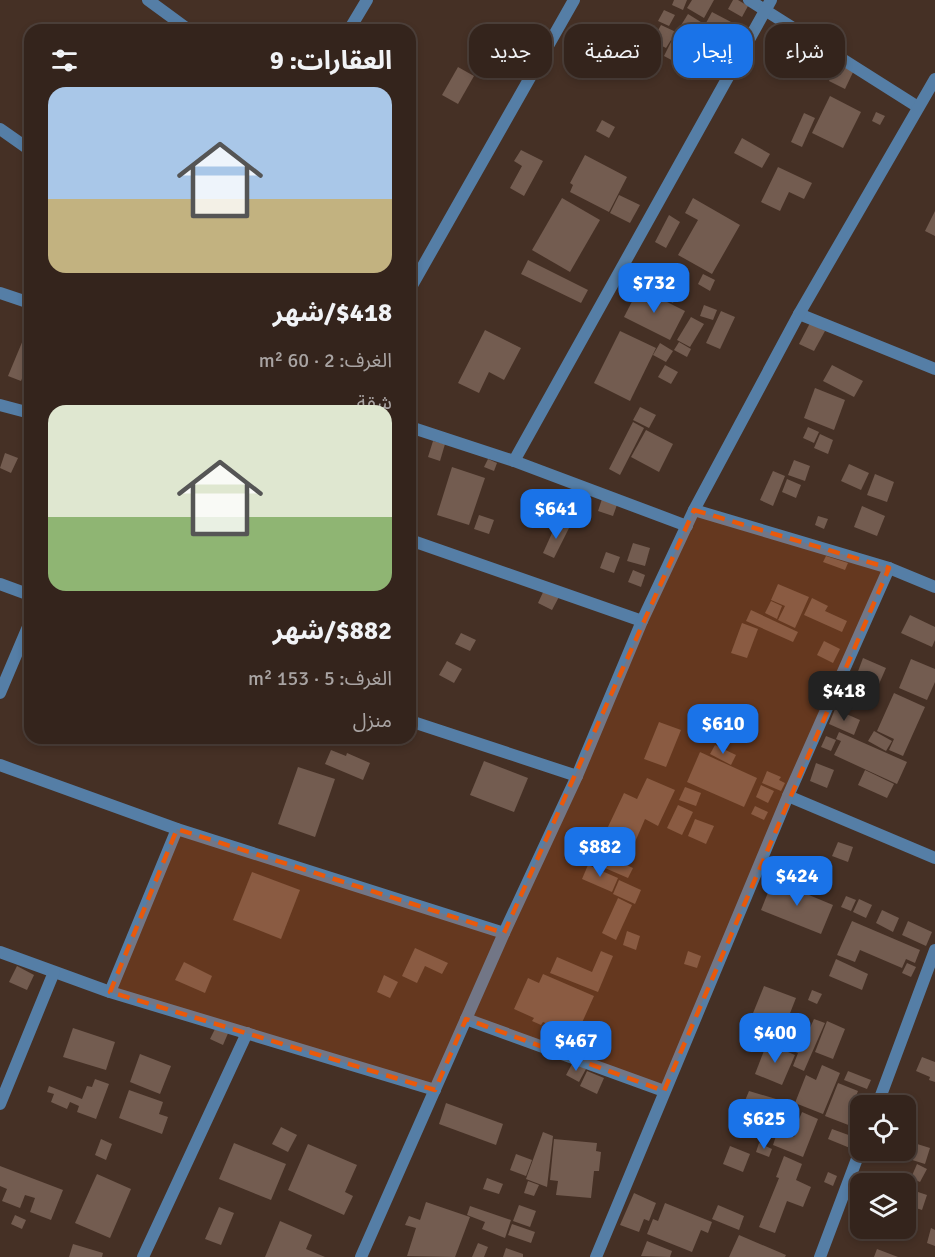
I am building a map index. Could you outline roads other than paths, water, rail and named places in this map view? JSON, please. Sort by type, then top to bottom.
[{"type":"street","points":[[148,0],[181,24]]},
{"type":"street","points":[[353,24],[367,0]]},
{"type":"street","points":[[416,278],[574,0]]},
{"type":"street","points":[[749,0],[918,107]]},
{"type":"street","points":[[514,461],[771,0]]},
{"type":"street","points":[[361,1257],[576,776],[642,621],[694,510],[798,314],[935,79]]},
{"type":"street","points":[[0,129],[24,146]]},
{"type":"street","points":[[0,293],[24,301]]},
{"type":"street","points":[[798,314],[935,369]]},
{"type":"street","points":[[0,405],[24,411]]},
{"type":"street","points":[[416,429],[514,461],[687,526]]},
{"type":"street","points":[[694,510],[889,568],[935,586]]},
{"type":"street","points":[[416,542],[642,621]]},
{"type":"street","points":[[596,1257],[788,796],[889,568]]},
{"type":"street","points":[[0,584],[24,593]]},
{"type":"street","points":[[0,693],[24,636]]},
{"type":"street","points":[[416,723],[576,776]]},
{"type":"street","points":[[0,765],[177,828],[504,933]]},
{"type":"street","points":[[788,796],[935,858]]},
{"type":"street","points":[[110,992],[177,828]]},
{"type":"street","points":[[881,1095],[935,950]]},
{"type":"street","points":[[0,952],[110,992],[435,1090]]},
{"type":"street","points":[[0,1104],[54,972]]},
{"type":"street","points":[[466,1019],[664,1091]]},
{"type":"street","points":[[143,1257],[247,1033]]},
{"type":"street","points":[[820,1257],[856,1161]]}]
